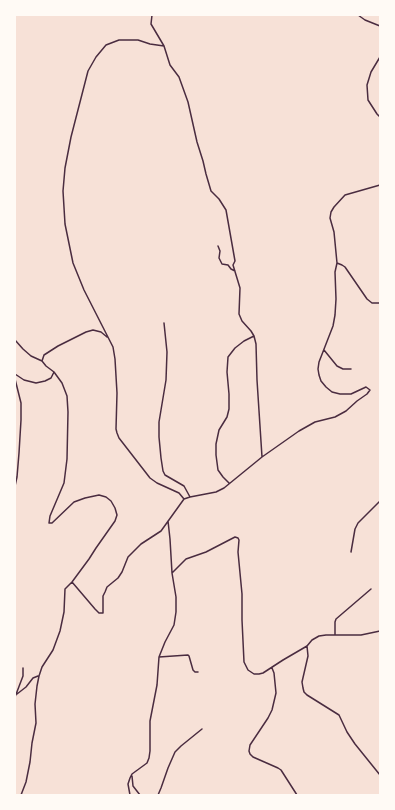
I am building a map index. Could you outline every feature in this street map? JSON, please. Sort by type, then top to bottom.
[{"type":"street","points":[[152,15],[151,24],[164,46],[170,65],[179,77],[188,102],[197,142],[211,191],[219,199],[226,210],[235,261],[233,265],[240,288],[239,314],[242,321],[254,336],[256,344],[262,457]]},
{"type":"street","points":[[358,15],[365,20],[380,26]]},
{"type":"street","points":[[164,46],[138,40],[119,40],[106,45],[96,57],[88,71],[66,160],[64,191],[65,224],[73,263],[84,290],[113,347],[115,359],[116,429],[119,438],[150,478],[157,483],[179,493],[184,499]]},
{"type":"street","points":[[380,58],[371,72],[367,85],[368,100],[380,117]]},
{"type":"street","points":[[72,582],[99,613],[103,613],[103,596],[107,588],[122,572],[128,557],[141,544],[161,530],[184,499],[216,492],[224,488],[262,457],[299,431],[315,422],[335,418],[369,392],[370,390],[366,388],[351,394],[332,392],[321,381],[318,369],[335,316],[335,272],[337,263],[334,232],[330,218],[331,212],[345,195],[380,185]]},
{"type":"street","points":[[218,246],[220,252],[219,258],[222,264],[228,265],[235,271]]},
{"type":"street","points":[[337,263],[345,267],[367,299],[372,303],[380,303]]},
{"type":"street","points":[[164,323],[167,352],[166,380],[159,422],[161,458],[165,475],[184,486],[190,497]]},
{"type":"street","points":[[42,361],[44,355],[86,332],[92,330],[101,332],[109,338]]},
{"type":"street","points":[[229,483],[218,470],[216,455],[216,444],[219,430],[227,417],[229,409],[227,372],[228,357],[235,348],[254,336]]},
{"type":"street","points":[[15,340],[31,356],[42,361],[54,372],[62,383],[67,396],[67,459],[64,483],[50,516],[49,522],[52,523],[74,502],[99,495],[106,497],[111,501],[117,516],[90,559],[66,590],[64,612],[60,631],[53,650],[42,667],[39,676],[35,704],[36,723],[26,782],[21,795]]},
{"type":"street","points":[[324,350],[337,366],[343,369],[351,369]]},
{"type":"street","points":[[15,374],[24,380],[36,383],[51,378],[54,372]]},
{"type":"street","points":[[15,379],[21,403],[19,453],[15,486]]},
{"type":"street","points":[[351,552],[355,529],[380,501]]},
{"type":"street","points":[[130,795],[128,784],[132,774],[147,763],[149,758],[150,721],[157,685],[159,658],[174,625],[176,612],[176,597],[172,573],[168,521]]},
{"type":"street","points":[[172,573],[186,559],[206,552],[235,537],[238,538],[242,594],[244,662],[248,670],[254,674],[263,674],[307,646],[312,640],[319,636],[361,634],[380,631]]},
{"type":"street","points":[[335,635],[336,619],[371,589]]},
{"type":"street","points":[[307,646],[308,656],[302,682],[304,692],[339,715],[347,732],[355,744],[380,775]]},
{"type":"street","points":[[159,658],[188,655],[190,656],[194,672],[198,672]]},
{"type":"street","points":[[15,697],[23,676],[23,668]]},
{"type":"street","points":[[272,668],[274,673],[276,694],[272,710],[250,745],[249,751],[253,757],[281,770],[297,795]]},
{"type":"street","points":[[15,697],[33,678],[39,676]]},
{"type":"street","points":[[158,795],[175,752],[202,729]]},
{"type":"street","points":[[132,774],[133,786],[140,795]]}]
